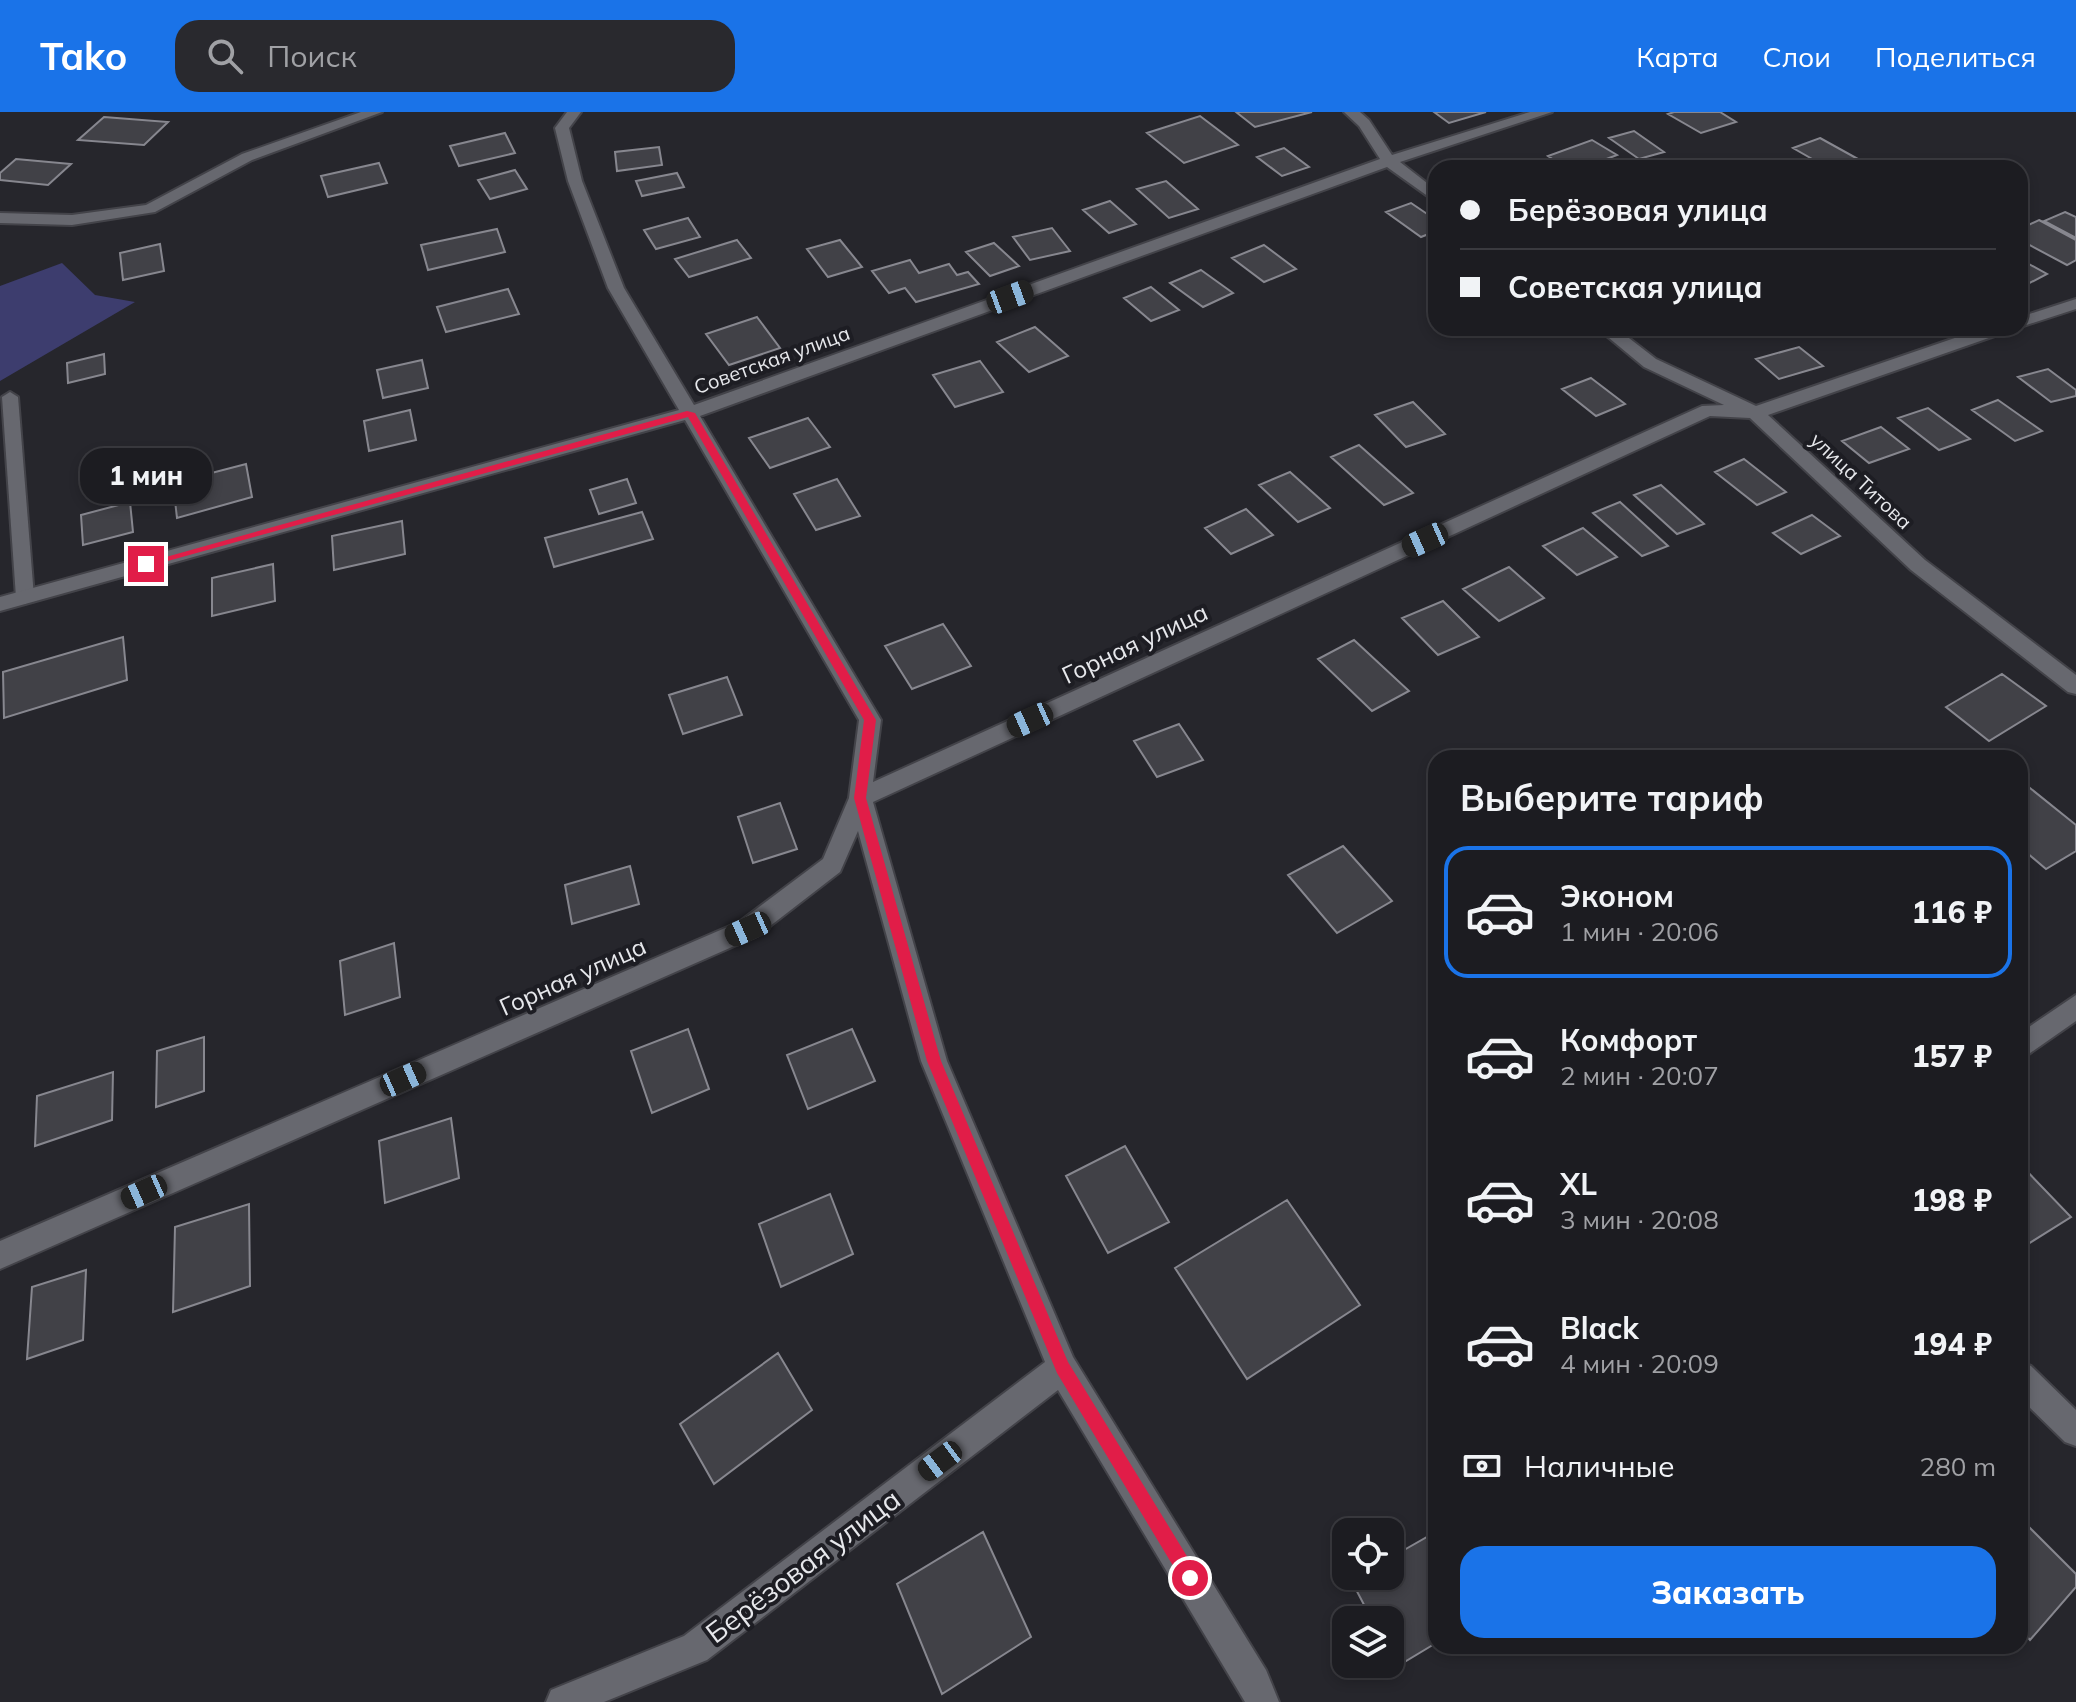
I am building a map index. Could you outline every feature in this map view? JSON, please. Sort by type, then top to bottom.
[{"type":"street","points":[[0,218],[72,220],[150,209],[247,157],[375,112]]},
{"type":"street","points":[[574,112],[562,128],[575,181],[611,274],[870,720],[860,798],[934,1061],[1062,1368],[1254,1682],[1262,1702]]},
{"type":"street","points":[[1351,112],[1364,123],[1389,161],[1428,191]]},
{"type":"street","name":"Советская улица","points":[[0,604],[690,413],[1389,161],[1545,112]]},
{"type":"street","points":[[2028,319],[2076,304]]},
{"type":"street","name":"улица Титова","points":[[1615,336],[1650,363],[1755,413],[1918,565],[2076,686]]},
{"type":"street","name":"Горная улица","points":[[0,1255],[748,929],[832,865],[860,798],[1708,410],[1755,413],[1977,336]]},
{"type":"street","points":[[2028,1042],[2076,1006]]},
{"type":"street","name":"Берёзовая улица","points":[[563,1702],[695,1648],[1062,1368]]},
{"type":"street","points":[[2028,1385],[2076,1431]]},
{"type":"lane","points":[[10,397],[25,597]]},
{"type":"shaded area","points":[[62,263],[95,295],[135,302],[0,381],[0,286]]},
{"type":"building","points":[[1236,112],[1312,112],[1255,127]]},
{"type":"building","points":[[1434,112],[1486,112],[1449,123]]},
{"type":"building","points":[[1720,112],[1736,122],[1701,133],[1668,114]]},
{"type":"building","points":[[1200,116],[1238,145],[1184,163],[1147,133]]},
{"type":"building","points":[[104,117],[168,122],[144,145],[78,140]]},
{"type":"building","points":[[1634,131],[1664,152],[1639,159],[1609,138]]},
{"type":"building","points":[[505,133],[515,153],[459,166],[450,146]]},
{"type":"building","points":[[1820,138],[1860,160],[1814,160],[1793,148]]},
{"type":"building","points":[[1592,140],[1617,155],[1604,160],[1554,160],[1548,156]]},
{"type":"building","points":[[659,147],[662,165],[617,171],[615,152]]},
{"type":"building","points":[[1284,148],[1309,167],[1282,176],[1257,157]]},
{"type":"building","points":[[16,159],[71,164],[48,185],[0,180],[0,173]]},
{"type":"building","points":[[379,163],[387,183],[328,197],[321,176]]},
{"type":"building","points":[[515,170],[527,189],[490,199],[478,180]]},
{"type":"building","points":[[677,173],[684,187],[642,196],[636,181]]},
{"type":"building","points":[[1166,181],[1198,209],[1169,218],[1137,189]]},
{"type":"building","points":[[1110,201],[1136,224],[1109,233],[1083,210]]},
{"type":"building","points":[[1411,203],[1428,215],[1428,234],[1421,237],[1386,212]]},
{"type":"building","points":[[2065,212],[2076,217],[2076,238],[2044,221]]},
{"type":"building","points":[[688,218],[700,237],[656,249],[644,230]]},
{"type":"building","points":[[2039,220],[2076,240],[2076,260],[2067,265],[2028,244],[2028,225]]},
{"type":"building","points":[[1052,228],[1070,251],[1030,260],[1013,237]]},
{"type":"building","points":[[497,229],[505,252],[428,270],[421,245]]},
{"type":"building","points":[[737,240],[751,258],[689,277],[675,259]]},
{"type":"building","points":[[840,240],[862,267],[828,277],[807,249]]},
{"type":"building","points":[[994,243],[1019,266],[990,276],[966,252]]},
{"type":"building","points":[[160,244],[164,271],[123,280],[120,253]]},
{"type":"building","points":[[1264,245],[1296,269],[1264,282],[1232,258]]},
{"type":"building","points":[[910,260],[919,273],[949,264],[957,275],[968,272],[979,284],[916,302],[905,288],[889,293],[872,271]]},
{"type":"building","points":[[2028,263],[2047,274],[2028,284]]},
{"type":"building","points":[[1201,270],[1233,293],[1203,307],[1170,283]]},
{"type":"building","points":[[1151,287],[1179,310],[1151,321],[1124,298]]},
{"type":"building","points":[[508,289],[519,314],[446,332],[437,307]]},
{"type":"building","points":[[757,317],[780,348],[729,365],[706,334]]},
{"type":"building","points":[[1035,327],[1068,356],[1029,372],[997,342]]},
{"type":"building","points":[[1799,347],[1823,366],[1779,379],[1756,359]]},
{"type":"building","points":[[104,354],[105,374],[68,383],[67,363]]},
{"type":"building","points":[[422,360],[428,388],[383,398],[377,370]]},
{"type":"building","points":[[980,361],[1003,392],[955,407],[933,375]]},
{"type":"building","points":[[2048,369],[2076,390],[2076,396],[2051,402],[2018,377]]},
{"type":"building","points":[[1591,378],[1625,404],[1596,416],[1562,389]]},
{"type":"building","points":[[1998,400],[2042,431],[2015,441],[1972,410]]},
{"type":"building","points":[[1413,402],[1445,434],[1406,447],[1375,415]]},
{"type":"building","points":[[1928,408],[1970,439],[1939,450],[1898,418]]},
{"type":"building","points":[[410,410],[416,440],[369,451],[364,421]]},
{"type":"building","points":[[808,418],[830,447],[770,468],[749,438]]},
{"type":"building","points":[[1881,427],[1909,449],[1869,463],[1842,441]]},
{"type":"building","points":[[1359,445],[1413,493],[1384,505],[1331,457]]},
{"type":"building","points":[[1744,459],[1786,492],[1757,505],[1715,472]]},
{"type":"building","points":[[246,464],[252,497],[177,518],[173,483]]},
{"type":"building","points":[[1290,472],[1330,508],[1298,522],[1259,485]]},
{"type":"building","points":[[627,479],[636,503],[599,514],[590,490]]},
{"type":"building","points":[[837,479],[860,516],[816,530],[794,494]]},
{"type":"building","points":[[1661,485],[1704,524],[1677,534],[1634,495]]},
{"type":"building","points":[[130,502],[133,532],[83,545],[81,515]]},
{"type":"building","points":[[1620,502],[1668,546],[1642,556],[1593,513]]},
{"type":"building","points":[[1246,509],[1273,535],[1231,554],[1205,528]]},
{"type":"building","points":[[642,512],[653,539],[554,567],[545,538]]},
{"type":"building","points":[[1812,515],[1840,536],[1801,554],[1773,533]]},
{"type":"building","points":[[402,521],[405,554],[334,570],[332,536]]},
{"type":"building","points":[[1583,528],[1617,557],[1577,575],[1543,546]]},
{"type":"building","points":[[273,564],[275,601],[212,616],[212,578]]},
{"type":"building","points":[[1509,567],[1544,598],[1499,621],[1463,589]]},
{"type":"building","points":[[1443,601],[1479,637],[1438,655],[1402,618]]},
{"type":"building","points":[[943,624],[971,666],[912,689],[885,646]]},
{"type":"building","points":[[123,637],[127,680],[4,718],[3,672]]},
{"type":"building","points":[[1354,640],[1409,691],[1372,711],[1318,659]]},
{"type":"building","points":[[2002,674],[2046,706],[1989,741],[1946,707]]},
{"type":"building","points":[[727,677],[742,715],[683,734],[669,695]]},
{"type":"building","points":[[1179,724],[1203,760],[1157,777],[1134,741]]},
{"type":"building","points":[[2028,786],[2076,825],[2076,851],[2046,869],[2028,854]]},
{"type":"building","points":[[780,803],[797,849],[753,863],[738,817]]},
{"type":"building","points":[[1343,846],[1392,901],[1337,933],[1288,875]]},
{"type":"building","points":[[630,866],[639,904],[572,924],[565,885]]},
{"type":"building","points":[[394,943],[400,997],[345,1015],[340,961]]},
{"type":"building","points":[[688,1029],[709,1089],[652,1113],[631,1051]]},
{"type":"building","points":[[852,1029],[875,1081],[808,1109],[787,1055]]},
{"type":"building","points":[[204,1037],[204,1091],[156,1107],[157,1051]]},
{"type":"building","points":[[113,1072],[112,1120],[35,1146],[37,1096]]},
{"type":"building","points":[[451,1118],[459,1178],[385,1203],[379,1141]]},
{"type":"building","points":[[1125,1146],[1169,1222],[1108,1253],[1066,1176]]},
{"type":"building","points":[[2028,1172],[2071,1217],[2028,1244]]},
{"type":"building","points":[[830,1194],[853,1254],[781,1287],[759,1224]]},
{"type":"building","points":[[1287,1200],[1360,1305],[1247,1379],[1175,1268]]},
{"type":"building","points":[[249,1204],[250,1286],[173,1312],[175,1227]]},
{"type":"building","points":[[86,1270],[83,1340],[27,1359],[32,1287]]},
{"type":"building","points":[[778,1353],[812,1410],[714,1484],[680,1424]]},
{"type":"building","points":[[2028,1526],[2076,1574],[2076,1587],[2030,1640]]},
{"type":"building","points":[[983,1532],[1031,1637],[942,1694],[897,1584]]},
{"type":"building","points":[[1428,1536],[1428,1648],[1404,1662],[1404,1606],[1365,1606],[1356,1590],[1404,1590],[1404,1550]]},
{"type":"route","points":[[146,564],[690,413],[870,720],[860,798],[934,1061],[1062,1368],[1190,1578]]}]
